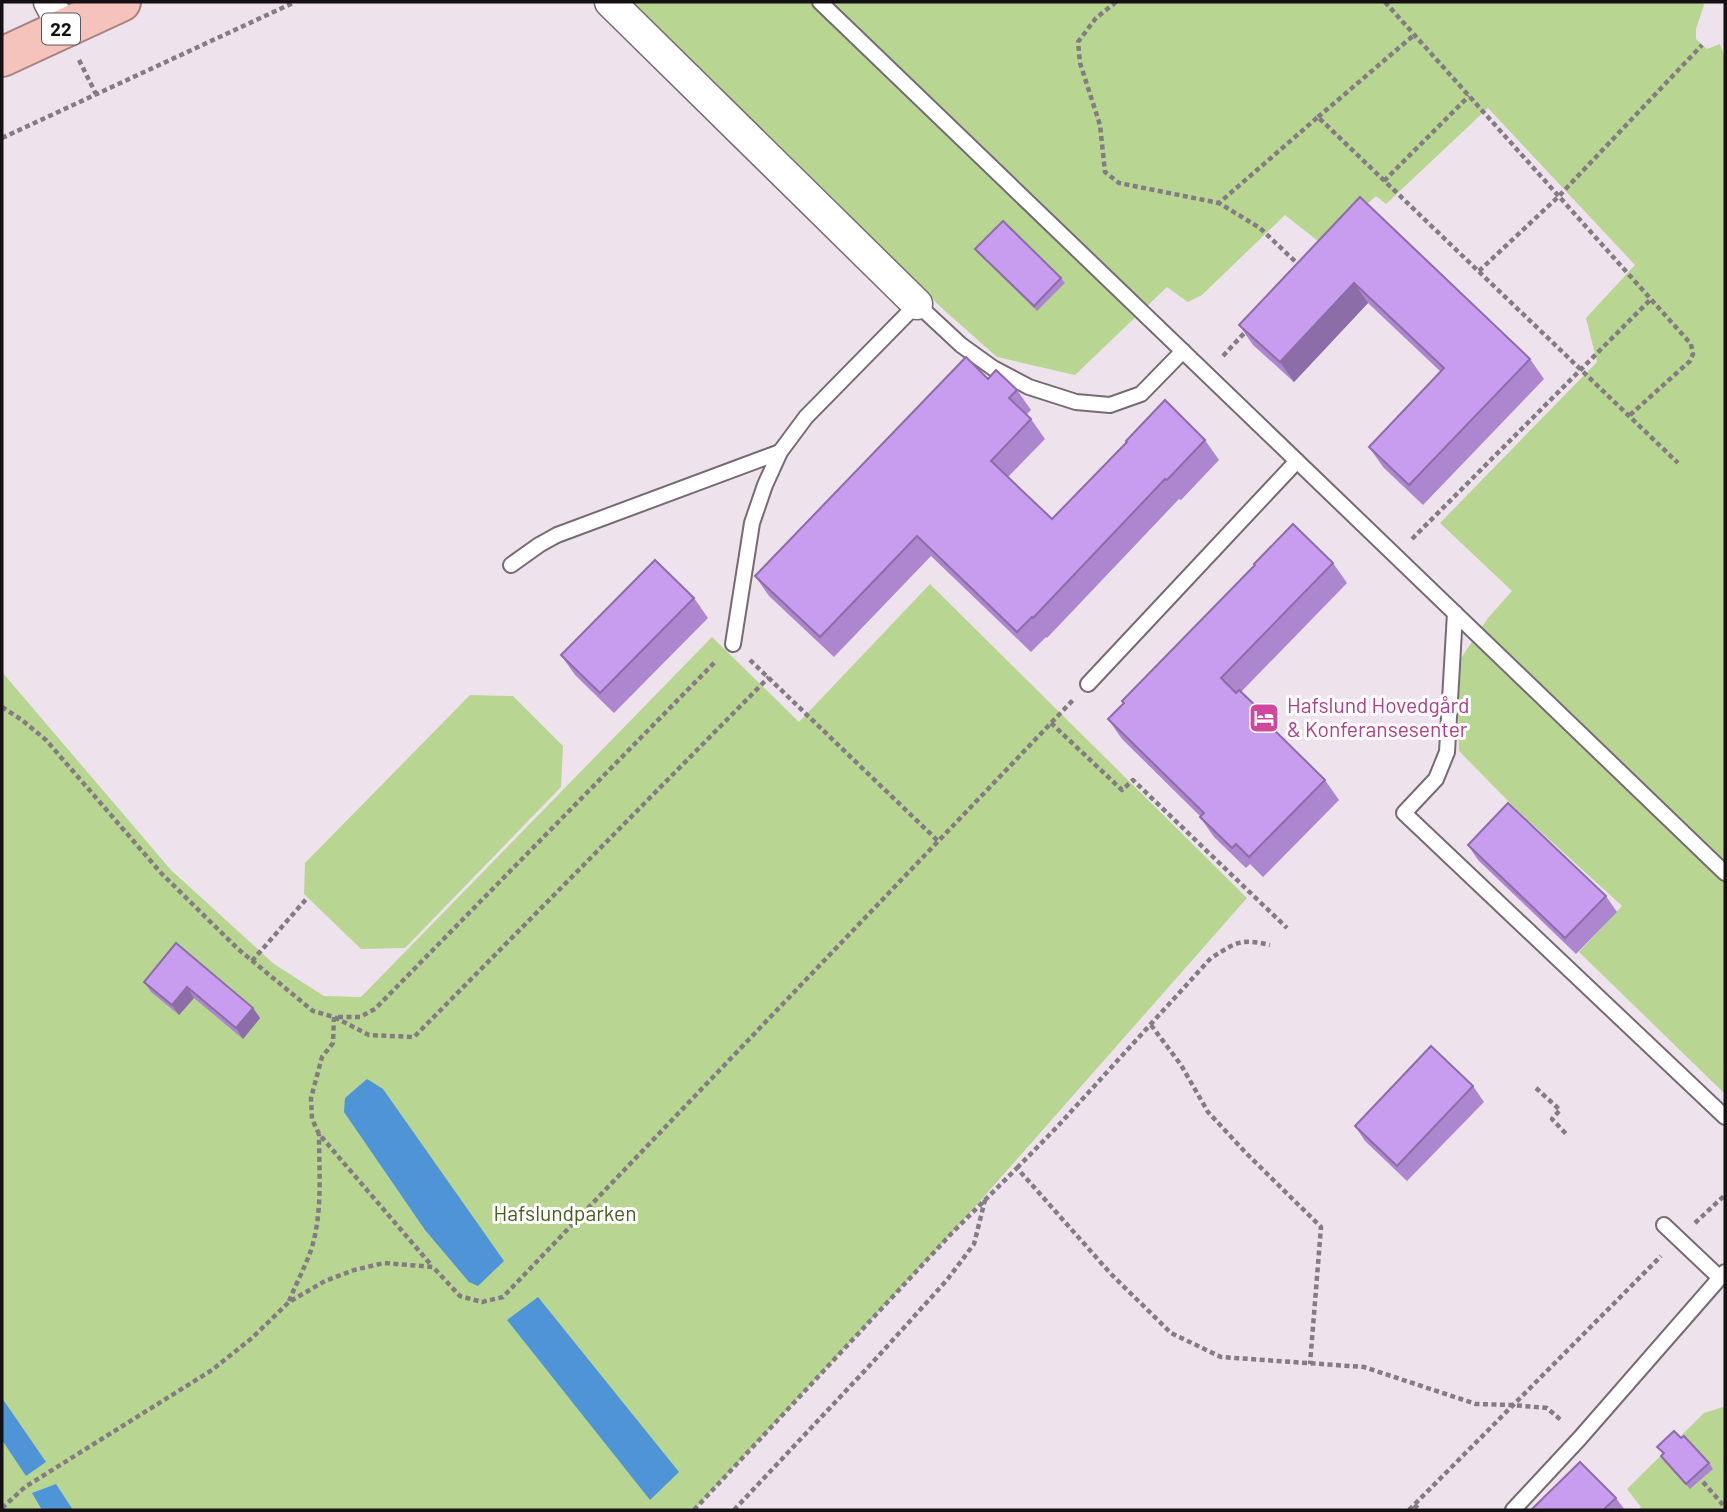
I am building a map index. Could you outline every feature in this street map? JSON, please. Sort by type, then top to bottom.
[{"type":"highway","name":"22","points":[[2,57],[56,15],[121,2]]},
{"type":"street","points":[[610,2],[917,304]]},
{"type":"lane","points":[[820,2],[1725,873]]},
{"type":"lane","points":[[733,644],[752,523],[780,452],[806,417],[917,304],[961,345],[993,368],[1029,387],[1076,402],[1110,405],[1141,394],[1183,351]]},
{"type":"lane","points":[[510,565],[557,535],[780,452]]},
{"type":"lane","points":[[1083,690],[1297,461]]},
{"type":"lane","points":[[1455,613],[1447,752],[1436,779],[1404,813],[1725,1117]]},
{"type":"lane","points":[[1513,1510],[1723,1275],[1664,1225]]},
{"type":"path","points":[[2,138],[295,2]]},
{"type":"path","points":[[1116,2],[1096,18],[1078,42],[1080,63],[1100,125],[1105,172],[1119,183],[1219,203],[1260,228],[1304,270]]},
{"type":"path","points":[[1385,2],[1691,344],[1693,354],[1690,361],[1630,415]]},
{"type":"path","points":[[1219,203],[1414,35]]},
{"type":"path","points":[[1479,271],[1558,197],[1702,45]]},
{"type":"path","points":[[1384,180],[1469,96]]},
{"type":"path","points":[[1318,117],[1678,463]]},
{"type":"path","points":[[1395,555],[1651,299]]},
{"type":"path","points":[[1206,373],[1251,326]]},
{"type":"path","points":[[334,1017],[360,1017],[375,1009],[733,644],[938,841]]},
{"type":"path","points":[[2,707],[46,740],[162,874],[252,961],[313,1011],[334,1017],[369,1035],[414,1037],[769,677]]},
{"type":"path","points":[[334,1017],[334,1043],[322,1058],[311,1098],[312,1119],[318,1134],[460,1296],[482,1302],[503,1297],[1083,690]]},
{"type":"path","points":[[1051,723],[1122,790],[1133,780],[1287,928]]},
{"type":"path","points":[[252,961],[308,897]]},
{"type":"path","points":[[694,1510],[942,1243],[1057,1127],[1211,958],[1233,944],[1250,940],[1270,945]]},
{"type":"path","points":[[1151,1025],[1181,1065],[1208,1112],[1321,1227],[1310,1364]]},
{"type":"path","points":[[1536,1088],[1560,1110],[1552,1119],[1568,1136]]},
{"type":"path","points":[[289,1302],[311,1249],[317,1220],[318,1134]]},
{"type":"path","points":[[1017,1168],[1111,1275],[1171,1333],[1221,1357],[1364,1367],[1476,1404],[1548,1408],[1580,1438]]},
{"type":"path","points":[[1409,1510],[1725,1195]]},
{"type":"path","points":[[734,1510],[947,1280],[974,1244],[985,1199]]},
{"type":"path","points":[[2,1508],[25,1487],[212,1370],[252,1338],[289,1302],[325,1281],[384,1263],[433,1267]]},
{"type":"path","points":[[1703,1482],[1725,1507]]},
{"type":"path","points":[[1414,1505],[1420,1510]]},
{"type":"green space","points":[[629,2],[1703,2],[1696,39],[1707,49],[1720,44],[1725,58],[1725,1094],[1579,952],[1622,906],[1518,811],[1459,751],[1457,664],[1488,618],[1512,591],[1440,523],[1597,362],[1586,318],[1635,265],[1488,108],[1386,204],[1376,196],[1323,245],[1285,215],[1202,295],[1188,302],[1167,287],[1075,375],[997,357],[945,311]]},
{"type":"green space","name":"Hafslundparken","points":[[930,584],[1247,898],[952,1233],[694,1510],[2,1510],[2,672],[171,870],[274,964],[324,996],[361,997],[712,637],[799,722]]},
{"type":"green space","points":[[470,695],[513,696],[563,746],[561,787],[405,948],[361,949],[304,894],[305,863]]},
{"type":"green space","points":[[1723,1407],[1725,1510],[1638,1510],[1641,1507],[1627,1489],[1704,1413]]},
{"type":"water","points":[[367,1079],[383,1089],[504,1261],[478,1286],[469,1282],[425,1230],[344,1112],[345,1098]]},
{"type":"water","points":[[538,1297],[679,1472],[650,1500],[507,1320]]},
{"type":"water","points":[[2,1398],[46,1462],[26,1476],[2,1440]]},
{"type":"water","points":[[56,1484],[73,1510],[42,1510],[32,1493]]},
{"type":"building","points":[[1360,197],[1530,359],[1409,485],[1369,447],[1444,368],[1354,283],[1280,362],[1239,325]]},
{"type":"building","points":[[1003,221],[1061,278],[1034,306],[975,249]]},
{"type":"building","points":[[966,357],[988,379],[996,370],[1017,390],[1009,398],[1031,419],[991,461],[1052,519],[1165,400],[1205,440],[1017,632],[917,536],[820,637],[755,576]]},
{"type":"building","points":[[1293,524],[1333,563],[1221,678],[1236,693],[1239,690],[1258,708],[1255,711],[1325,780],[1249,857],[1236,844],[1232,848],[1200,817],[1204,813],[1108,719],[1124,703],[1122,701]]},
{"type":"building","points":[[655,560],[694,598],[600,693],[561,655]]},
{"type":"building","points":[[1508,803],[1606,896],[1565,938],[1468,845]]},
{"type":"building","points":[[176,943],[253,1008],[236,1028],[187,987],[172,1005],[144,982]]},
{"type":"building","points":[[1431,1046],[1473,1086],[1397,1166],[1355,1126]]},
{"type":"building","points":[[1674,1431],[1681,1438],[1684,1436],[1709,1463],[1686,1484],[1661,1456],[1664,1453],[1657,1447]]},
{"type":"building","points":[[1580,1462],[1616,1498],[1603,1510],[1531,1510]]},
{"type":"place","name":"Hafslund Hovedgård & Konferansesenter","points":[[1264,718]]}]
